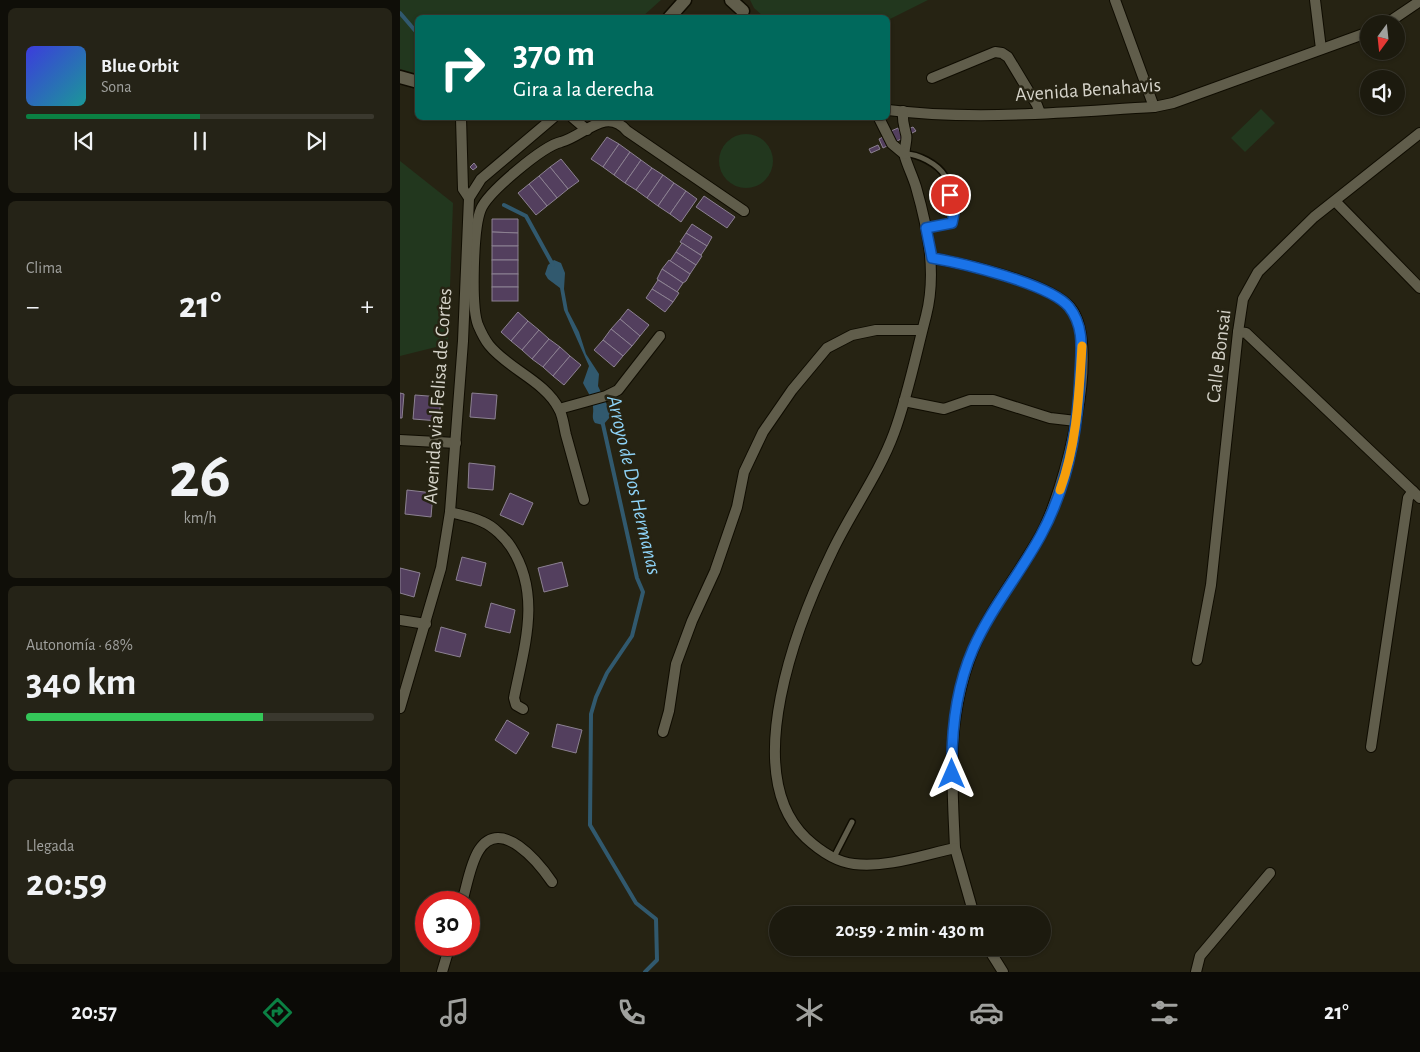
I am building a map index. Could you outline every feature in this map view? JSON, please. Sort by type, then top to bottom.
[{"type":"street","points":[[672,15],[685,0]]},
{"type":"street","points":[[730,0],[745,9]]},
{"type":"street","points":[[1115,0],[1154,107]]},
{"type":"street","points":[[1315,0],[1321,49]]},
{"type":"street","points":[[1399,15],[1420,1]]},
{"type":"street","name":"Avenida Benahavis","points":[[890,110],[929,114],[1040,113],[1154,107],[1173,103],[1360,35]]},
{"type":"street","points":[[932,78],[995,52],[1002,53],[1008,57],[1040,113]]},
{"type":"street","points":[[400,77],[415,81]]},
{"type":"street","points":[[903,112],[902,121],[907,136],[904,154],[916,187],[932,258],[929,296],[904,401],[889,444],[831,554],[794,645],[778,710],[775,751],[780,794],[800,832],[817,848],[852,864],[873,865],[955,848]]},
{"type":"street","points":[[461,120],[463,189],[469,198],[482,179],[552,120]]},
{"type":"street","points":[[575,120],[586,130]]},
{"type":"street","points":[[584,500],[559,409],[546,393],[489,345],[478,325],[474,300],[477,224],[481,209],[489,195],[554,144],[572,139],[604,120],[617,122],[744,211]]},
{"type":"street","points":[[880,120],[892,144],[904,154]]},
{"type":"street","name":"Calle Bonsai","points":[[1197,660],[1211,585],[1243,299],[1258,272],[1287,241],[1420,133]]},
{"type":"street","name":"Avenida vial Felisa de Cortes","points":[[400,708],[441,568],[450,512],[456,444],[469,198]]},
{"type":"street","points":[[1335,201],[1420,288]]},
{"type":"street","points":[[932,258],[996,273],[1051,294],[1067,305],[1081,329],[1080,390],[1076,422],[1071,452],[1052,511],[1041,535],[973,650],[960,692],[952,735],[955,848],[971,906]]},
{"type":"street","points":[[662,732],[669,711],[676,664],[692,621],[715,571],[737,507],[744,472],[763,432],[792,390],[827,348],[852,335],[891,329],[921,330]]},
{"type":"street","points":[[1238,332],[1246,333],[1417,495],[1408,498],[1371,747]]},
{"type":"street","points":[[559,409],[606,396],[618,390],[660,336]]},
{"type":"street","points":[[904,401],[944,409],[970,400],[987,400],[1050,418],[1076,422]]},
{"type":"street","points":[[400,440],[456,444]]},
{"type":"street","points":[[450,512],[484,522],[496,531],[508,542],[524,572],[530,611],[514,698],[516,705],[523,709]]},
{"type":"street","points":[[400,620],[426,624]]},
{"type":"street","points":[[465,891],[476,856],[483,844],[492,840],[508,840],[519,846],[541,867],[552,882]]},
{"type":"street","points":[[1196,972],[1200,956],[1270,873]]},
{"type":"street","points":[[442,972],[447,956]]},
{"type":"street","points":[[993,956],[1003,972]]},
{"type":"lane","points":[[904,154],[913,153],[945,176],[954,220],[950,225],[926,228]]},
{"type":"lane","points":[[834,857],[852,822]]},
{"type":"green space","points":[[400,0],[661,0],[644,15],[415,15],[415,73],[400,69]]},
{"type":"green space","points":[[750,0],[928,0],[890,19],[890,15],[762,15],[754,8]]},
{"type":"green space","points":[[1261,109],[1275,123],[1245,152],[1231,138]]},
{"type":"green space","points":[[741,134],[751,134],[761,138],[769,146],[773,161],[769,176],[761,184],[751,188],[741,188],[731,184],[723,176],[719,166],[719,156],[723,146],[731,138]]},
{"type":"green space","points":[[400,161],[453,203],[448,344],[400,356]]},
{"type":"water","points":[[554,260],[561,263],[565,273],[564,289],[568,311],[579,332],[586,354],[599,374],[598,386],[609,409],[610,417],[603,425],[595,423],[593,419],[592,400],[583,383],[589,366],[564,310],[560,288],[548,279],[545,274],[548,265]]},
{"type":"building","points":[[913,127],[916,131],[910,134],[908,129]]},
{"type":"building","points":[[898,128],[903,138],[895,142],[891,131]]},
{"type":"building","points":[[885,136],[889,145],[883,148],[879,139]]},
{"type":"building","points":[[607,137],[619,144],[603,167],[591,159]]},
{"type":"building","points":[[619,144],[630,152],[614,175],[603,167]]},
{"type":"building","points":[[878,145],[880,149],[871,153],[869,149]]},
{"type":"building","points":[[630,152],[641,160],[625,183],[614,175]]},
{"type":"building","points":[[561,159],[579,181],[568,189],[550,167]]},
{"type":"building","points":[[641,160],[652,168],[636,190],[625,183]]},
{"type":"building","points":[[474,163],[477,167],[473,170],[470,167]]},
{"type":"building","points":[[550,167],[568,189],[557,198],[539,176]]},
{"type":"building","points":[[652,168],[663,175],[647,198],[636,190]]},
{"type":"building","points":[[663,175],[674,183],[658,206],[647,198]]},
{"type":"building","points":[[539,176],[557,198],[547,206],[529,184]]},
{"type":"building","points":[[674,183],[686,191],[670,214],[658,206]]},
{"type":"building","points":[[529,184],[547,206],[536,215],[518,193]]},
{"type":"building","points":[[686,191],[697,199],[681,222],[670,214]]},
{"type":"building","points":[[704,196],[735,217],[727,228],[696,207]]},
{"type":"building","points":[[492,219],[518,219],[518,233],[492,232]]},
{"type":"building","points":[[692,224],[712,237],[707,246],[686,233]]},
{"type":"building","points":[[492,232],[518,233],[518,246],[492,246]]},
{"type":"building","points":[[686,233],[707,246],[701,255],[680,242]]},
{"type":"building","points":[[682,243],[702,256],[696,265],[676,252]]},
{"type":"building","points":[[492,246],[518,246],[518,260],[492,260]]},
{"type":"building","points":[[676,252],[696,265],[690,274],[670,261]]},
{"type":"building","points":[[492,260],[518,260],[518,274],[492,274]]},
{"type":"building","points":[[669,260],[690,274],[686,281],[683,283],[662,269]]},
{"type":"building","points":[[662,269],[683,283],[677,292],[657,279]]},
{"type":"building","points":[[492,274],[518,274],[518,287],[492,287]]},
{"type":"building","points":[[658,280],[679,293],[673,302],[652,289]]},
{"type":"building","points":[[492,287],[518,287],[518,301],[492,301]]},
{"type":"building","points":[[652,289],[673,302],[665,312],[646,298]]},
{"type":"building","points":[[628,309],[649,325],[640,336],[620,319]]},
{"type":"building","points":[[518,312],[528,321],[511,341],[501,332]]},
{"type":"building","points":[[620,319],[640,336],[632,346],[611,329]]},
{"type":"building","points":[[528,321],[539,330],[522,350],[511,341]]},
{"type":"building","points":[[611,329],[632,346],[623,356],[603,340]]},
{"type":"building","points":[[539,330],[549,339],[532,359],[522,350]]},
{"type":"building","points":[[549,339],[560,347],[543,367],[532,359]]},
{"type":"building","points":[[603,340],[623,356],[614,367],[594,350]]},
{"type":"building","points":[[560,347],[570,356],[553,376],[543,367]]},
{"type":"building","points":[[570,356],[581,365],[564,385],[553,376]]},
{"type":"building","points":[[400,393],[404,394],[402,418],[400,418]]},
{"type":"building","points":[[472,393],[497,395],[495,419],[470,417]]},
{"type":"building","points":[[415,395],[441,397],[439,421],[413,419]]},
{"type":"building","points":[[469,463],[495,466],[493,490],[468,488]]},
{"type":"building","points":[[407,490],[433,493],[431,517],[405,514]]},
{"type":"building","points":[[510,493],[533,503],[523,525],[500,515]]},
{"type":"building","points":[[462,557],[486,563],[481,586],[456,580]]},
{"type":"building","points":[[562,562],[568,586],[544,592],[538,568]]},
{"type":"building","points":[[400,568],[420,573],[414,597],[400,593]]},
{"type":"building","points":[[491,603],[515,610],[510,633],[485,627]]},
{"type":"building","points":[[441,627],[466,634],[460,657],[435,651]]},
{"type":"building","points":[[507,720],[529,733],[516,754],[495,740]]},
{"type":"building","points":[[557,724],[582,730],[576,753],[552,747]]},
{"type":"waterway","name":"Arroyo de Dos Hermanas","points":[[400,13],[415,30]]},
{"type":"waterway","name":"Arroyo de Dos Hermanas","points":[[504,205],[526,216],[553,265]]},
{"type":"waterway","name":"Arroyo de Dos Hermanas","points":[[602,420],[637,578],[643,592],[632,636],[607,673],[596,697],[591,714],[590,825],[636,903],[656,919],[657,960],[645,972]]},
{"type":"slow traffic","points":[[1060,490],[1071,452],[1076,422],[1082,346]]},
{"type":"route","points":[[950,195],[954,213],[952,223],[950,225],[926,228],[932,258],[960,263],[996,273],[1051,294],[1067,305],[1075,315],[1081,329],[1082,345],[1080,390],[1076,422],[1071,452],[1062,482],[1041,535],[988,620],[973,650],[956,711],[952,735],[952,774]]}]
